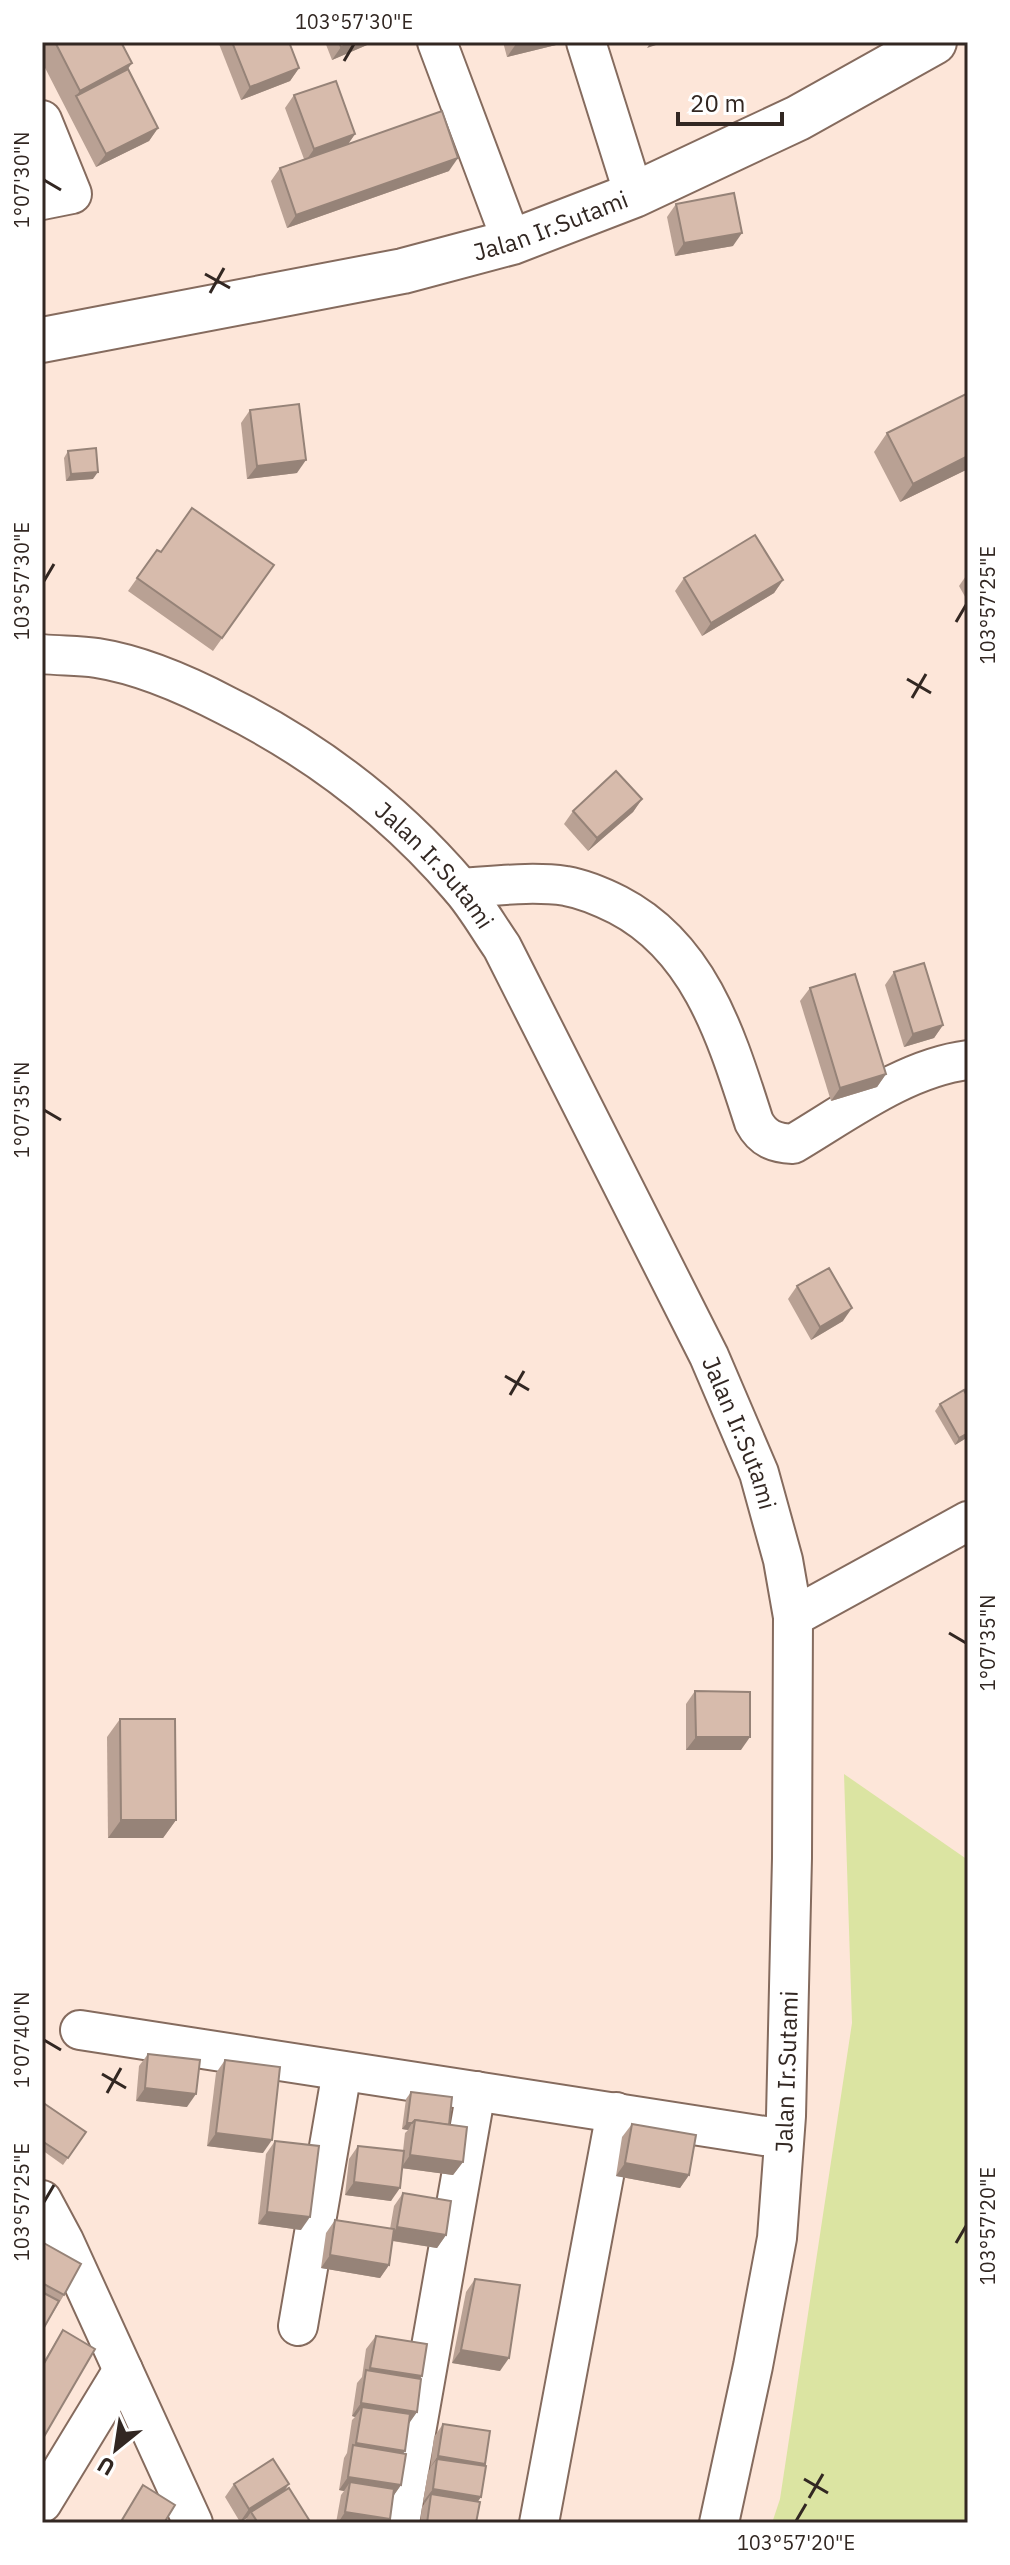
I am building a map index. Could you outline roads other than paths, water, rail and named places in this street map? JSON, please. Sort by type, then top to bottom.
[{"type":"street","points":[[437,42],[512,242]]},
{"type":"street","points":[[586,42],[634,195]]},
{"type":"street","name":"Jalan Ir.Sutami","points":[[42,340],[403,271],[512,242],[634,195],[798,118],[934,42]]},
{"type":"street","points":[[42,120],[72,194],[42,200]]},
{"type":"street","name":"Jalan Ir.Sutami","points":[[42,654],[97,658],[145,671],[204,694],[268,726],[334,768],[379,804],[461,888],[502,947],[709,1356],[759,1473],[783,1560],[793,1617],[792,1858],[784,2139],[777,2238],[719,2523]]},
{"type":"street","points":[[461,888],[531,883],[569,887],[607,900],[641,917],[686,962],[723,1032],[754,1122],[759,1131],[777,1143],[793,1144],[895,1085],[943,1064],[968,1060]]},
{"type":"street","points":[[793,1617],[968,1521]]},
{"type":"street","points":[[80,2030],[784,2139]]},
{"type":"street","points":[[298,2326],[342,2071]]},
{"type":"street","points":[[400,2523],[476,2091]]},
{"type":"street","points":[[539,2523],[616,2112]]},
{"type":"street","points":[[42,2200],[64,2241],[193,2523]]},
{"type":"street","points":[[42,2503],[123,2370]]}]
